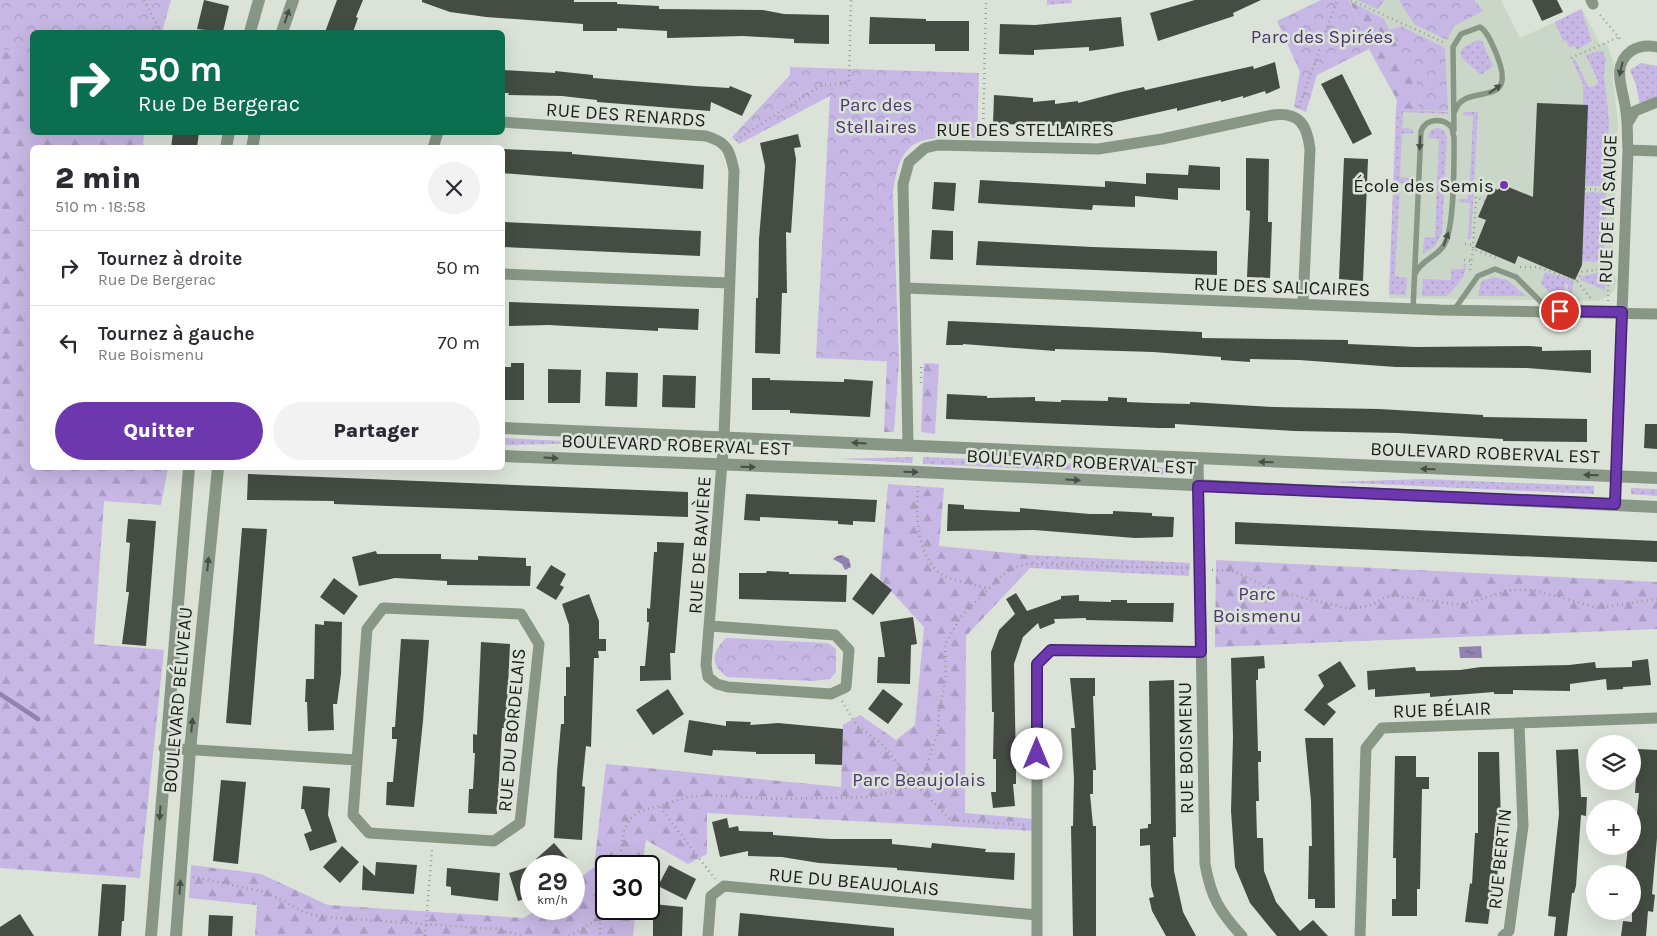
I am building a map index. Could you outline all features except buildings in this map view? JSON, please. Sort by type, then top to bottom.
[{"type":"street","points":[[251,30],[259,0]]},
{"type":"street","points":[[283,30],[293,0]]},
{"type":"street","points":[[1627,56],[1641,47],[1657,47]]},
{"type":"street","name":"RUE DE LA SAUGE","points":[[1615,504],[1628,150],[1627,124],[1618,76],[1620,65],[1627,56]]},
{"type":"street","name":"RUE DE LA SAUGE","points":[[1627,124],[1635,111],[1657,102]]},
{"type":"street","name":"RUE DES STELLAIRES","points":[[908,445],[903,196],[905,172],[909,162],[925,148],[951,144],[1076,150],[1098,149],[1162,139],[1273,115],[1289,115],[1296,118]]},
{"type":"street","points":[[1296,118],[1305,127],[1310,149],[1303,304]]},
{"type":"street","name":"RUE DES RENARDS","points":[[505,122],[706,136],[719,140],[726,147],[731,156],[734,171],[724,437]]},
{"type":"street","points":[[1628,150],[1657,151]]},
{"type":"street","points":[[505,274],[729,283]]},
{"type":"street","name":"RUE DES SALICAIRES","points":[[906,288],[1414,309],[1657,314]]},
{"type":"street","name":"BOULEVARD ROBERVAL EST","points":[[505,428],[1657,478]]},
{"type":"street","name":"RUE DE BAVIÈRE","points":[[710,626],[835,635],[849,650],[846,687],[831,694],[728,687],[717,684],[708,677],[706,665],[724,437]]},
{"type":"street","name":"BOULEVARD ROBERVAL EST","points":[[505,456],[722,466],[919,472],[1657,507]]},
{"type":"street","name":"RUE BOISMENU","points":[[1198,459],[1205,864],[1210,890],[1225,918],[1242,936]]},
{"type":"street","name":"BOULEVARD BÉLIVEAU","points":[[151,936],[164,748],[189,470]]},
{"type":"street","name":"BOULEVARD BÉLIVEAU","points":[[176,936],[190,750],[218,470]]},
{"type":"street","name":"RUE DU BORDELAIS","points":[[383,608],[520,614],[538,644],[520,823],[494,841],[369,833],[353,815],[357,760],[367,629],[383,608]]},
{"type":"street","points":[[1037,936],[1037,664],[1051,650],[1201,652]]},
{"type":"street","name":"RUE BÉLAIR","points":[[1360,936],[1366,748],[1382,728],[1657,718]]},
{"type":"street","name":"RUE BERTIN","points":[[1504,936],[1509,931],[1523,826],[1518,723]]},
{"type":"street","points":[[164,748],[357,760]]},
{"type":"street","name":"RUE DU BEAUJOLAIS","points":[[722,888],[724,886],[1037,915]]},
{"type":"street","points":[[708,936],[711,896],[722,888]]},
{"type":"lane","points":[[1415,274],[1421,265],[1440,251],[1448,236],[1455,112],[1453,47],[1461,34],[1477,27],[1482,28],[1493,46],[1503,75],[1502,83],[1496,90],[1462,101],[1455,112]]},
{"type":"lane","points":[[1414,309],[1421,131],[1423,125],[1429,122],[1443,121],[1452,128],[1454,138]]},
{"type":"lane","points":[[1454,310],[1478,276],[1495,269],[1516,277],[1550,311]]},
{"type":"path","points":[[144,0],[160,30]]},
{"type":"path","points":[[726,147],[820,86],[849,82],[851,0]]},
{"type":"path","points":[[983,145],[986,0]]},
{"type":"path","points":[[1296,118],[1337,0]]},
{"type":"path","points":[[1351,0],[1453,47]]},
{"type":"path","points":[[1592,2],[1619,37],[1627,56]]},
{"type":"path","points":[[1571,58],[1619,37]]},
{"type":"path","points":[[1584,189],[1626,191]]},
{"type":"path","points":[[1467,275],[1472,261],[1476,197],[1485,201]]},
{"type":"path","points":[[1465,244],[1503,261]]},
{"type":"path","points":[[1464,260],[1472,261]]},
{"type":"path","points":[[1516,266],[1542,268],[1577,281],[1605,312]]},
{"type":"path","points":[[1577,281],[1578,275],[1585,272],[1623,266]]},
{"type":"path","points":[[1605,312],[1608,267]]},
{"type":"path","points":[[919,472],[917,505],[922,545],[928,561],[942,575],[989,589]]},
{"type":"path","points":[[621,855],[624,830],[630,819],[638,812],[660,807],[688,797],[707,795],[775,799],[872,797],[916,785],[926,767],[938,732],[939,709],[946,679],[945,644],[962,615],[1003,575],[1015,567],[1027,564],[1200,569],[1234,572],[1272,590],[1350,610],[1372,605],[1385,597],[1398,596],[1461,605],[1512,590],[1534,590],[1598,608],[1657,599]]},
{"type":"path","points":[[836,692],[857,726],[881,743],[916,785],[951,820],[1037,826]]},
{"type":"path","points":[[660,807],[722,888]]},
{"type":"path","points":[[425,936],[433,837]]},
{"type":"path","points":[[181,874],[266,892],[304,912],[323,917],[496,929],[524,936]]},
{"type":"path","points":[[569,936],[597,920]]},
{"type":"path","points":[[600,920],[600,936]]},
{"type":"shaded area","name":"École des Semis","points":[[1349,0],[1501,0],[1520,38],[1582,9],[1600,44],[1606,42],[1614,64],[1613,81],[1618,123],[1612,270],[1617,281],[1614,290],[1608,297],[1597,301],[1389,298],[1397,100],[1369,49]]},
{"type":"green space","points":[[0,0],[171,0],[163,30],[30,30],[30,55],[0,49]]},
{"type":"green space","points":[[1047,0],[1071,0],[1072,3],[1047,5]]},
{"type":"green space","name":"Parc des Spirées","points":[[1321,0],[1349,0],[1369,49],[1317,75],[1306,112],[1294,107],[1300,72],[1277,21]]},
{"type":"green space","points":[[1357,0],[1385,0],[1377,9]]},
{"type":"green space","points":[[1399,0],[1474,0],[1483,11],[1454,26],[1447,40],[1414,24]]},
{"type":"green space","points":[[1350,1],[1384,19],[1418,86],[1419,110],[1396,109],[1397,100],[1369,49]]},
{"type":"green space","points":[[1581,9],[1592,41],[1577,50],[1575,46],[1569,47],[1566,40],[1563,41],[1555,22]]},
{"type":"green space","points":[[1401,26],[1445,48],[1448,111],[1419,110],[1418,86],[1389,30]]},
{"type":"green space","points":[[1478,40],[1482,41],[1493,66],[1481,75],[1463,59],[1460,53],[1464,47]]},
{"type":"green space","points":[[0,49],[30,55],[30,135],[144,135],[143,145],[30,145],[30,470],[168,470],[161,505],[104,501],[94,644],[164,650],[140,878],[0,868]]},
{"type":"green space","points":[[1599,51],[1603,52],[1606,60],[1604,76],[1609,121],[1606,186],[1585,186],[1583,84],[1572,60],[1575,59],[1589,88],[1597,84],[1598,81],[1586,55]]},
{"type":"green space","points":[[1641,63],[1657,66],[1657,101],[1640,106],[1636,85],[1630,70]]},
{"type":"green space","name":"Parc des Stellaires","points":[[790,67],[979,73],[977,138],[943,138],[918,142],[909,149],[896,173],[893,193],[899,362],[816,358],[830,96],[739,144],[732,137],[790,75]]},
{"type":"green space","points":[[1396,109],[1449,112],[1448,114],[1403,112],[1402,128],[1412,129],[1414,133],[1402,134],[1400,177],[1409,178],[1411,181],[1409,183],[1400,183],[1395,276],[1407,278],[1406,295],[1389,294]]},
{"type":"green space","points":[[1464,112],[1478,112],[1471,239],[1468,239],[1470,203],[1459,202],[1458,199],[1468,199],[1468,191],[1459,190],[1459,182],[1470,181],[1473,116],[1463,115]]},
{"type":"green space","points":[[1439,128],[1445,131],[1447,137],[1442,233],[1435,246],[1423,254],[1424,238],[1435,237],[1439,139],[1429,138],[1428,135],[1432,129]]},
{"type":"green space","points":[[1584,192],[1606,193],[1604,262],[1581,261]]},
{"type":"green space","points":[[1464,264],[1466,264],[1466,269],[1462,278],[1447,296],[1422,296],[1423,279],[1451,280],[1451,269],[1463,269]]},
{"type":"green space","points":[[1606,271],[1605,290],[1580,280],[1583,276]]},
{"type":"green space","points":[[1545,272],[1570,279],[1573,282],[1572,296],[1569,296],[1568,285],[1565,282],[1565,296],[1553,296],[1541,284]]},
{"type":"green space","points":[[1492,277],[1507,280],[1526,296],[1478,296],[1481,282]]},
{"type":"green space","points":[[887,361],[899,362],[894,432],[884,432]]},
{"type":"green space","points":[[924,363],[939,364],[935,434],[921,432]]},
{"type":"green space","points":[[505,438],[605,443],[505,445]]},
{"type":"green space","points":[[913,457],[912,463],[838,459]]},
{"type":"green space","points":[[923,457],[1179,468],[1178,475],[923,464]]},
{"type":"green space","points":[[1425,479],[1594,486],[1594,494],[1330,482]]},
{"type":"green space","name":"Parc Beaujolais","points":[[888,484],[944,488],[939,546],[1030,555],[1030,568],[966,636],[965,813],[1034,819],[1034,831],[707,813],[707,854],[688,864],[646,840],[644,855],[595,855],[606,764],[841,787],[843,725],[860,715],[896,740],[915,725],[924,627],[880,579]]},
{"type":"green space","points":[[1631,488],[1657,489],[1657,496],[1631,494]]},
{"type":"green space","points":[[1030,555],[1190,563],[1189,576],[1030,568]]},
{"type":"green space","name":"Parc Boismenu","points":[[1216,560],[1657,582],[1657,629],[1215,647]]},
{"type":"green space","points":[[1262,595],[1271,600],[1277,597],[1293,617],[1281,627],[1268,612],[1264,611],[1261,614],[1252,604]]},
{"type":"green space","points":[[726,638],[828,643],[836,649],[836,672],[830,679],[813,681],[727,677],[717,667],[714,658],[721,643]]},
{"type":"green space","name":"Parc Beaujolais","points":[[595,858],[595,920],[635,920],[633,936],[255,936],[257,905],[189,898],[191,865],[261,874],[328,905],[520,918],[520,920],[585,920],[585,874],[594,867]]},
{"type":"water","points":[[842,555],[849,559],[851,567],[845,570],[842,564],[833,559]]},
{"type":"water","points":[[1481,646],[1482,658],[1460,658],[1459,647]]},
{"type":"waterway","points":[[0,694],[38,719]]},
{"type":"place","name":"École des Semis","points":[[1504,185]]},
{"type":"route","points":[[1037,754],[1037,664],[1051,650],[1201,652],[1198,486],[1615,504],[1622,312],[1560,311]]}]
